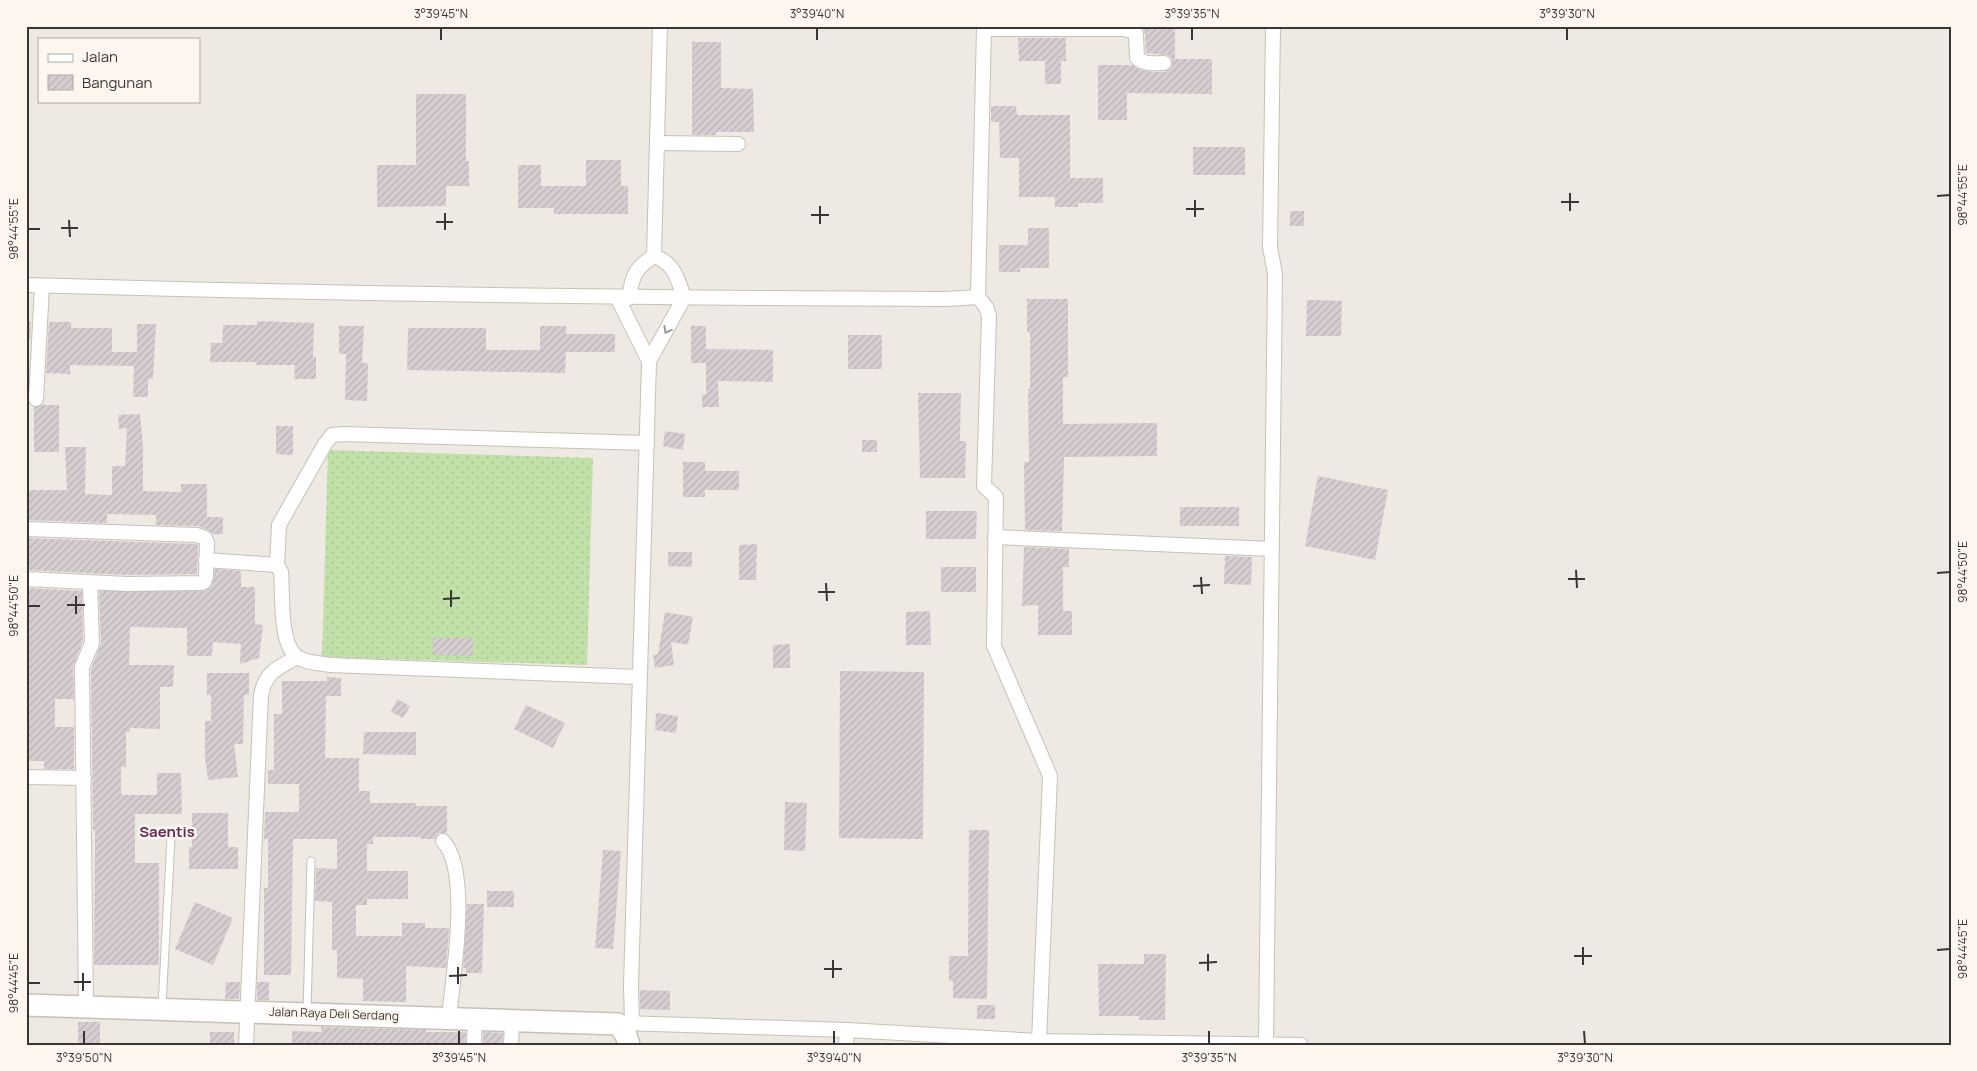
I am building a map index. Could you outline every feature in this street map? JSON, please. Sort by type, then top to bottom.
[{"type":"main road","name":"Jalan Raya Deli Serdang","points":[[26,1005],[625,1023]]},
{"type":"main road","points":[[625,1023],[629,1045]]},
{"type":"street","points":[[654,256],[660,26]]},
{"type":"street","points":[[1263,1044],[1275,274],[1270,247],[1273,26]]},
{"type":"street","points":[[1048,1042],[1050,776],[994,646],[996,497],[984,486],[989,316],[986,307],[978,297],[984,28],[1124,29],[1135,32],[1137,58],[1140,61],[1145,63],[1164,63]]},
{"type":"street","points":[[658,143],[738,144]]},
{"type":"street","points":[[654,256],[636,270],[623,298],[650,361],[639,677],[632,966],[625,1023],[847,1030],[1048,1042],[1301,1045]]},
{"type":"street","points":[[650,361],[684,298],[677,276],[663,259],[654,256]]},
{"type":"street","points":[[26,285],[350,294],[623,298],[945,299],[978,297]]},
{"type":"street","points":[[36,399],[42,286]]},
{"type":"street","points":[[639,677],[330,665],[297,657],[288,644],[284,627],[281,572],[277,565],[280,525],[325,444],[332,435],[647,443]]},
{"type":"street","points":[[26,529],[197,535],[205,538],[207,542],[206,579],[201,583],[90,583],[26,579]]},
{"type":"street","points":[[995,536],[1272,548]]},
{"type":"street","points":[[206,560],[277,565]]},
{"type":"street","points":[[86,1006],[82,667],[92,643],[90,583]]},
{"type":"street","points":[[246,1045],[261,695],[264,681],[273,671],[297,657]]},
{"type":"street","points":[[26,777],[84,778]]},
{"type":"street","points":[[443,841],[453,856],[457,887],[457,945],[448,1017]]},
{"type":"street","points":[[474,1045],[475,1018]]},
{"type":"street","points":[[511,1045],[512,1019]]},
{"type":"street","points":[[846,1045],[847,1030]]},
{"type":"lane","points":[[162,1009],[171,838]]},
{"type":"lane","points":[[308,1013],[311,861]]},
{"type":"green space","points":[[328,450],[593,458],[587,665],[322,657]]},
{"type":"building","points":[[1142,26],[1175,26],[1175,59],[1212,59],[1212,94],[1127,93],[1127,120],[1098,120],[1098,65],[1132,65],[1141,70],[1153,72],[1165,72],[1172,67],[1172,59],[1168,55],[1146,53],[1145,34]]},
{"type":"building","points":[[1018,38],[1066,38],[1066,61],[1061,61],[1061,84],[1045,84],[1045,61],[1019,61]]},
{"type":"building","points":[[692,42],[721,42],[721,88],[753,89],[754,132],[716,132],[716,135],[692,135]]},
{"type":"building","points":[[416,94],[466,94],[466,161],[469,161],[469,186],[446,186],[446,206],[377,207],[377,165],[416,165]]},
{"type":"building","points":[[991,106],[1016,106],[1017,115],[1070,115],[1070,178],[1103,178],[1103,203],[1078,203],[1078,207],[1055,207],[1055,197],[1019,197],[1019,158],[1000,158],[999,122],[991,122]]},
{"type":"building","points":[[1193,147],[1245,147],[1245,175],[1193,175]]},
{"type":"building","points":[[586,160],[621,160],[621,186],[628,186],[628,214],[554,214],[554,208],[518,208],[518,165],[541,165],[541,186],[586,186]]},
{"type":"building","points":[[1290,211],[1304,211],[1304,226],[1290,226]]},
{"type":"building","points":[[1028,228],[1049,228],[1049,268],[1020,268],[1020,272],[999,272],[999,245],[1028,245]]},
{"type":"building","points":[[1027,299],[1068,299],[1068,377],[1063,377],[1063,424],[1157,423],[1157,456],[1064,457],[1062,531],[1025,530],[1024,462],[1029,462],[1028,389],[1030,389],[1030,332],[1027,332]]},
{"type":"building","points":[[1307,300],[1342,301],[1341,336],[1306,336]]},
{"type":"building","points":[[257,321],[314,323],[313,357],[316,357],[316,379],[294,379],[295,365],[256,365],[256,362],[210,362],[211,343],[222,343],[223,325],[257,325]]},
{"type":"building","points":[[26,322],[31,322],[30,339],[26,339]]},
{"type":"building","points":[[49,322],[71,322],[71,328],[112,328],[112,352],[137,352],[137,324],[156,324],[153,379],[148,379],[148,397],[133,397],[134,366],[70,365],[70,374],[46,373]]},
{"type":"building","points":[[339,326],[364,326],[362,363],[368,363],[367,401],[345,400],[346,354],[339,354]]},
{"type":"building","points":[[540,326],[566,326],[566,334],[615,334],[615,352],[566,352],[565,373],[407,370],[408,328],[486,328],[486,350],[540,350]]},
{"type":"building","points":[[691,326],[706,326],[706,349],[773,350],[773,382],[718,381],[719,407],[702,407],[702,395],[706,394],[706,363],[691,363]]},
{"type":"building","points":[[848,335],[882,335],[882,369],[848,369]]},
{"type":"building","points":[[918,393],[961,393],[960,441],[966,441],[965,478],[920,478]]},
{"type":"building","points":[[59,405],[59,452],[34,452],[34,407]]},
{"type":"building","points":[[140,414],[143,447],[143,491],[181,492],[181,484],[207,484],[207,517],[223,517],[223,534],[213,534],[198,526],[156,525],[156,515],[107,514],[107,523],[26,520],[26,490],[67,490],[65,447],[86,447],[85,494],[112,495],[112,466],[125,466],[127,428],[119,429],[118,415]]},
{"type":"building","points":[[276,426],[293,426],[293,455],[276,454]]},
{"type":"building","points":[[665,431],[685,434],[683,450],[663,446]]},
{"type":"building","points":[[862,440],[877,440],[877,452],[862,452]]},
{"type":"building","points":[[683,462],[705,462],[705,471],[739,471],[739,490],[705,490],[705,497],[683,497]]},
{"type":"building","points":[[1318,476],[1388,490],[1375,560],[1305,546]]},
{"type":"building","points":[[1180,507],[1239,507],[1239,526],[1180,526]]},
{"type":"building","points":[[926,511],[977,511],[976,539],[926,539]]},
{"type":"building","points":[[26,538],[195,544],[198,545],[197,574],[127,575],[26,570]]},
{"type":"building","points":[[757,544],[756,580],[739,580],[739,545]]},
{"type":"building","points":[[1024,547],[1069,549],[1069,567],[1063,567],[1063,611],[1072,611],[1072,635],[1038,635],[1038,605],[1022,606]]},
{"type":"building","points":[[668,552],[692,552],[692,567],[668,566]]},
{"type":"building","points":[[1225,556],[1252,557],[1251,585],[1224,584]]},
{"type":"building","points":[[941,567],[976,567],[976,592],[941,592]]},
{"type":"building","points":[[215,569],[241,571],[241,587],[255,587],[255,624],[263,625],[259,658],[240,664],[241,644],[213,642],[212,656],[187,656],[187,628],[130,627],[129,665],[174,665],[173,687],[160,687],[160,729],[130,728],[130,732],[126,732],[126,767],[121,767],[121,795],[157,795],[157,773],[181,773],[182,814],[135,814],[135,863],[159,863],[159,965],[94,965],[95,830],[93,830],[91,669],[101,643],[99,591],[203,591],[212,586]]},
{"type":"building","points":[[26,588],[82,591],[83,641],[73,667],[74,699],[55,699],[55,727],[74,727],[74,769],[44,769],[44,761],[26,761]]},
{"type":"building","points":[[930,611],[931,645],[906,645],[906,612]]},
{"type":"building","points":[[665,612],[693,617],[688,645],[671,642],[674,665],[655,668],[653,655],[658,654]]},
{"type":"building","points":[[433,638],[473,638],[473,656],[433,655]]},
{"type":"building","points":[[790,644],[790,668],[773,668],[773,645]]},
{"type":"building","points":[[840,671],[924,672],[923,839],[839,838]]},
{"type":"building","points":[[207,673],[249,673],[249,695],[244,695],[243,744],[234,744],[238,777],[208,780],[205,756],[205,721],[211,721],[211,695],[207,695]]},
{"type":"building","points":[[327,677],[341,678],[341,696],[326,696],[325,758],[359,758],[359,791],[370,791],[370,803],[416,803],[416,806],[447,806],[447,833],[439,833],[435,839],[421,839],[421,837],[373,837],[373,844],[367,844],[367,871],[408,871],[408,899],[367,899],[367,905],[356,905],[356,936],[402,936],[402,923],[425,923],[425,928],[449,928],[446,968],[406,966],[406,1002],[363,1001],[363,979],[337,978],[337,950],[332,950],[332,902],[315,901],[316,868],[337,869],[337,839],[293,839],[291,975],[264,975],[264,888],[268,888],[268,839],[264,839],[265,812],[299,812],[299,784],[268,784],[268,770],[274,770],[274,714],[282,714],[282,681],[327,681]]},
{"type":"building","points":[[397,699],[410,706],[403,718],[391,712]]},
{"type":"building","points":[[526,705],[565,723],[553,748],[514,729]]},
{"type":"building","points":[[656,713],[678,716],[676,733],[655,730]]},
{"type":"building","points":[[364,732],[416,732],[416,755],[363,754]]},
{"type":"building","points":[[785,802],[807,803],[805,851],[784,850]]},
{"type":"building","points":[[192,813],[228,813],[228,847],[238,847],[238,869],[189,869],[189,847],[192,847]]},
{"type":"building","points":[[969,830],[989,830],[987,999],[953,998],[953,981],[949,981],[949,956],[968,956]]},
{"type":"building","points":[[603,850],[621,851],[613,949],[595,948]]},
{"type":"building","points":[[487,891],[514,891],[514,907],[487,907]]},
{"type":"building","points":[[195,902],[233,918],[213,965],[175,949]]},
{"type":"building","points":[[467,904],[484,904],[482,973],[466,973],[466,968],[463,968]]},
{"type":"building","points":[[1144,954],[1166,954],[1165,1020],[1139,1020],[1139,1016],[1099,1016],[1098,964],[1144,964]]},
{"type":"building","points":[[226,982],[240,982],[239,999],[225,999]]},
{"type":"building","points":[[257,982],[269,982],[269,1000],[257,1000]]},
{"type":"building","points":[[640,990],[670,991],[670,1010],[640,1009]]},
{"type":"building","points":[[977,1005],[995,1005],[995,1019],[977,1019]]},
{"type":"building","points":[[78,1022],[100,1022],[100,1045],[78,1045]]},
{"type":"building","points":[[321,1027],[466,1032],[465,1045],[292,1045],[292,1031],[322,1032]]},
{"type":"building","points":[[210,1032],[234,1032],[234,1045],[210,1045]]},
{"type":"building","points":[[483,1032],[503,1033],[502,1045],[483,1045]]},
{"type":"district","name":"Saentis","points":[[167,832]]}]
